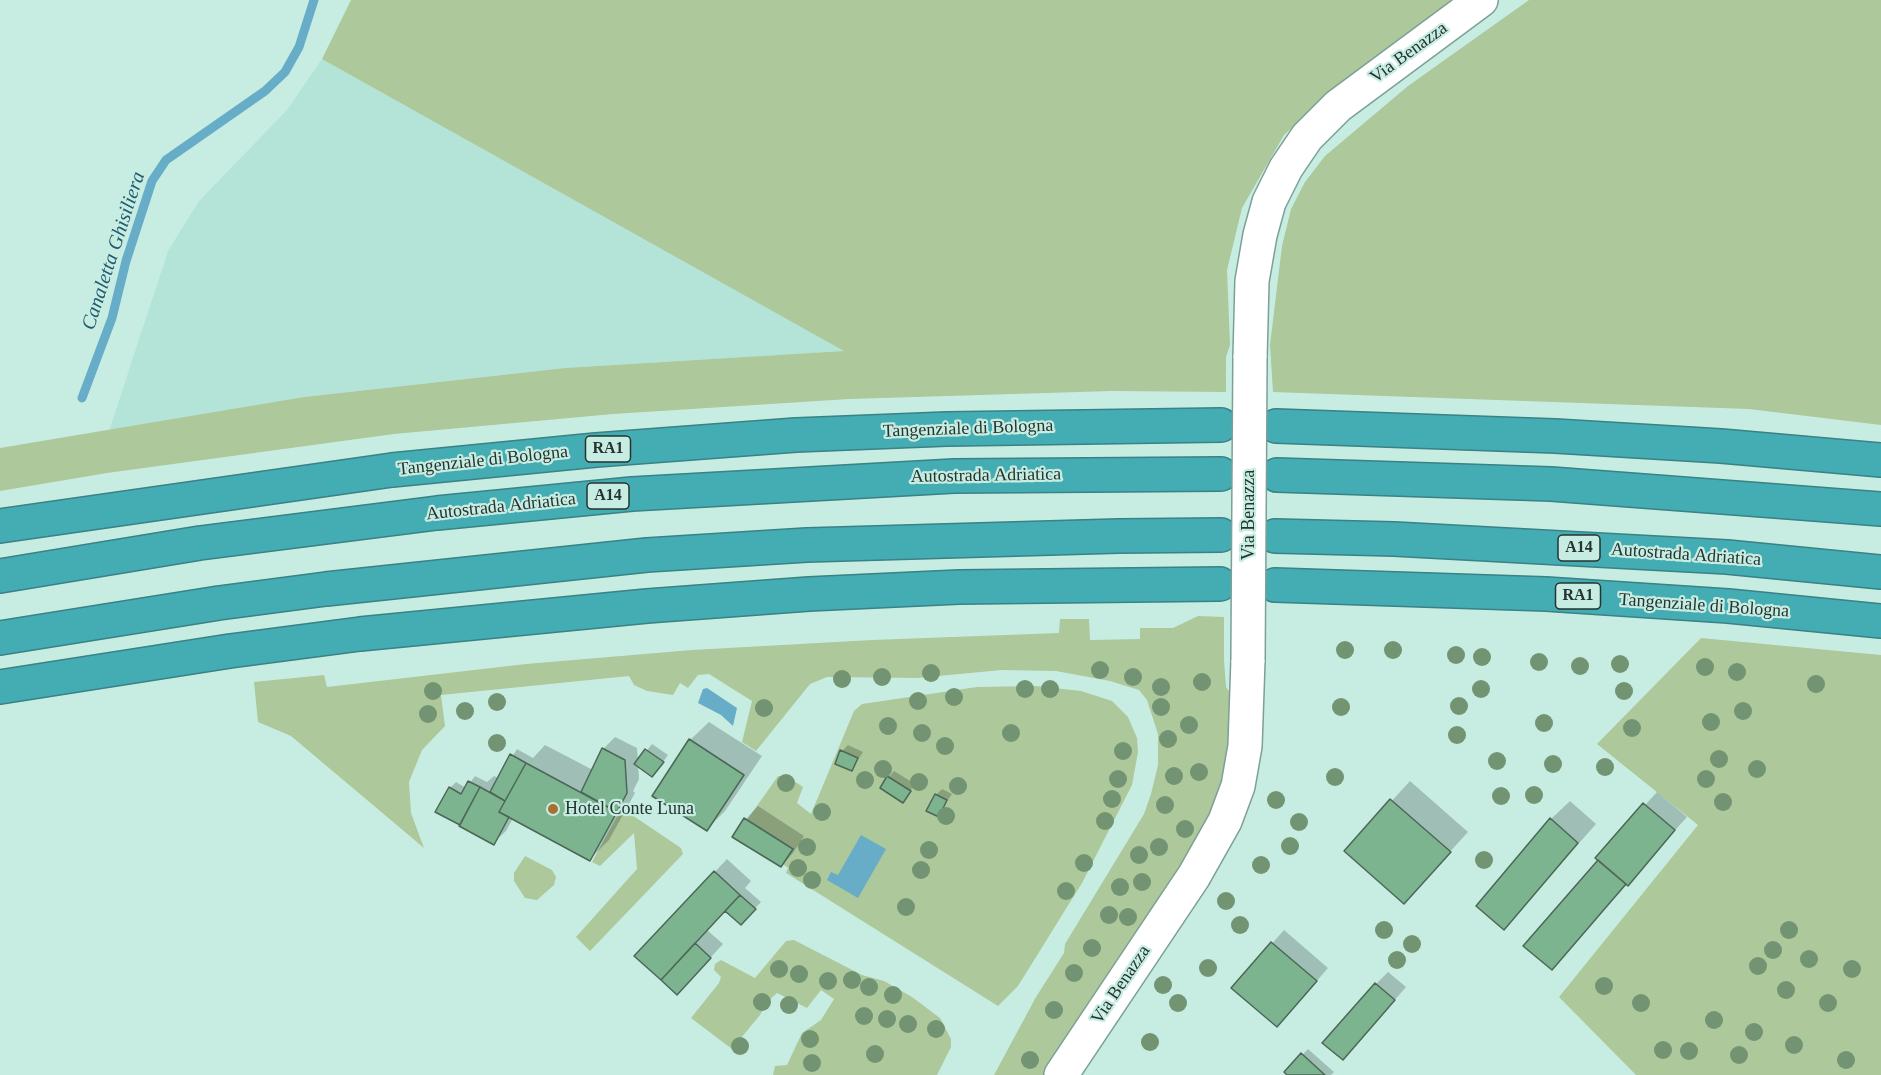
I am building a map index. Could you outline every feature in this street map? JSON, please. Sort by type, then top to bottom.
[{"type":"highway","name":"Tangenziale di Bologna","points":[[0,526],[392,470],[596,450],[796,435],[947,429],[1221,425]]},
{"type":"highway","points":[[1276,426],[1566,436],[1721,446],[1881,460]]},
{"type":"highway","name":"Autostrada Adriatica","points":[[0,576],[211,542],[437,513],[632,494],[807,482],[954,476],[1221,474]]},
{"type":"highway","points":[[1277,475],[1551,484],[1881,509]]},
{"type":"highway","points":[[0,638],[290,593],[647,555],[852,544],[1221,535]]},
{"type":"highway","name":"Autostrada Adriatica","points":[[1275,536],[1430,541],[1727,556],[1881,572]]},
{"type":"highway","points":[[0,687],[230,651],[360,634],[647,606],[809,594],[959,587],[1220,584]]},
{"type":"highway","name":"Tangenziale di Bologna","points":[[1275,585],[1546,594],[1728,606],[1881,621]]},
{"type":"street","name":"Via Benazza","points":[[1061,1075],[1194,876],[1225,821],[1238,786],[1245,747],[1248,660],[1252,281],[1260,235],[1269,202],[1290,161],[1307,137],[1338,106],[1481,0]]},
{"type":"shaded area","points":[[322,59],[845,351],[565,368],[304,397],[109,431],[168,251],[199,201],[287,110]]},
{"type":"shaded area","points":[[707,688],[737,708],[733,726],[721,715],[698,703],[703,689]]},
{"type":"shaded area","points":[[861,835],[886,849],[858,898],[827,880],[831,872],[838,875]]},
{"type":"green space","points":[[351,0],[1452,0],[1343,82],[1284,135],[1242,208],[1227,270],[1230,345],[1226,357],[1226,392],[1112,391],[849,399],[613,414],[394,434],[107,473],[0,491],[0,448],[304,397],[565,368],[844,351],[322,59]]},
{"type":"green space","points":[[1529,0],[1881,0],[1881,425],[1749,409],[1273,392],[1270,345],[1282,246],[1291,209],[1305,182],[1325,156],[1408,86]]},
{"type":"green space","points":[[1198,616],[1224,617],[1226,687],[1231,694],[1231,726],[1226,771],[1214,809],[1191,852],[1043,1075],[994,1075],[1036,997],[1064,953],[1065,944],[1144,814],[1158,765],[1158,734],[1147,700],[1139,690],[1110,681],[1056,671],[1002,670],[917,678],[827,677],[810,684],[756,751],[742,742],[752,701],[709,674],[698,675],[688,688],[680,683],[673,695],[647,691],[634,685],[629,676],[441,695],[445,726],[422,750],[409,782],[411,813],[424,848],[291,736],[258,722],[254,682],[324,675],[327,687],[526,664],[692,650],[1059,633],[1060,619],[1089,619],[1090,640],[1140,639],[1140,628],[1173,628]]},
{"type":"green space","points":[[1701,638],[1881,655],[1881,1075],[1636,1075],[1559,997],[1698,825],[1597,744]]},
{"type":"green space","points":[[1036,686],[1081,691],[1112,701],[1128,717],[1137,738],[1138,752],[1132,785],[1082,883],[1018,986],[998,1006],[786,873],[788,868],[783,864],[793,848],[747,820],[778,776],[786,776],[803,787],[797,803],[811,814],[854,711],[862,704],[977,687]]},
{"type":"green space","points":[[619,813],[632,815],[681,848],[683,854],[590,951],[576,937],[637,869],[634,833],[600,866],[592,862]]},
{"type":"green space","points":[[525,856],[552,870],[556,877],[554,885],[537,900],[525,898],[514,881],[514,873]]},
{"type":"green space","points":[[794,940],[862,975],[884,981],[912,997],[940,1018],[951,1039],[951,1047],[937,1075],[773,1075],[775,1066],[787,1065],[802,1033],[821,1020],[834,999],[821,990],[807,1008],[777,993],[768,1001],[760,1015],[732,1049],[691,1018],[719,983],[721,977],[714,970],[715,964],[721,960],[755,978],[786,941]]},
{"type":"building","points":[[689,739],[744,775],[707,831],[652,796]]},
{"type":"building","points":[[602,748],[625,760],[627,793],[617,812],[581,792]]},
{"type":"building","points":[[645,749],[664,762],[652,777],[634,764]]},
{"type":"building","points":[[840,750],[858,758],[852,771],[835,764]]},
{"type":"building","points":[[510,754],[526,763],[505,801],[490,792]]},
{"type":"building","points":[[526,763],[617,812],[590,861],[499,812]]},
{"type":"building","points":[[887,776],[911,791],[903,803],[880,788]]},
{"type":"building","points":[[468,781],[480,787],[460,825],[435,812],[449,787],[461,794]]},
{"type":"building","points":[[480,787],[505,801],[499,812],[509,817],[494,845],[459,826]]},
{"type":"building","points":[[935,794],[947,800],[939,817],[926,811]]},
{"type":"building","points":[[1390,799],[1451,852],[1404,904],[1344,851]]},
{"type":"building","points":[[1643,803],[1675,830],[1628,886],[1595,858]]},
{"type":"building","points":[[744,818],[793,849],[781,867],[732,837]]},
{"type":"building","points":[[1550,818],[1578,843],[1504,930],[1476,906]]},
{"type":"building","points":[[1598,860],[1626,884],[1552,970],[1523,946]]},
{"type":"building","points":[[714,871],[740,895],[661,980],[634,956]]},
{"type":"building","points":[[740,895],[756,909],[741,925],[725,911]]},
{"type":"building","points":[[1271,942],[1317,981],[1277,1027],[1231,988]]},
{"type":"building","points":[[695,943],[711,958],[677,995],[661,980]]},
{"type":"building","points":[[1375,983],[1395,1000],[1343,1060],[1322,1043]]},
{"type":"building","points":[[1301,1053],[1325,1075],[1287,1075],[1284,1072]]},
{"type":"waterway","name":"Canaletta Ghisiliera","points":[[82,398],[112,318],[126,261],[152,181],[166,160],[265,91],[285,72],[299,47],[314,0]]},
{"type":"place","name":"Hotel Conte Luna","points":[[553,809]]}]
